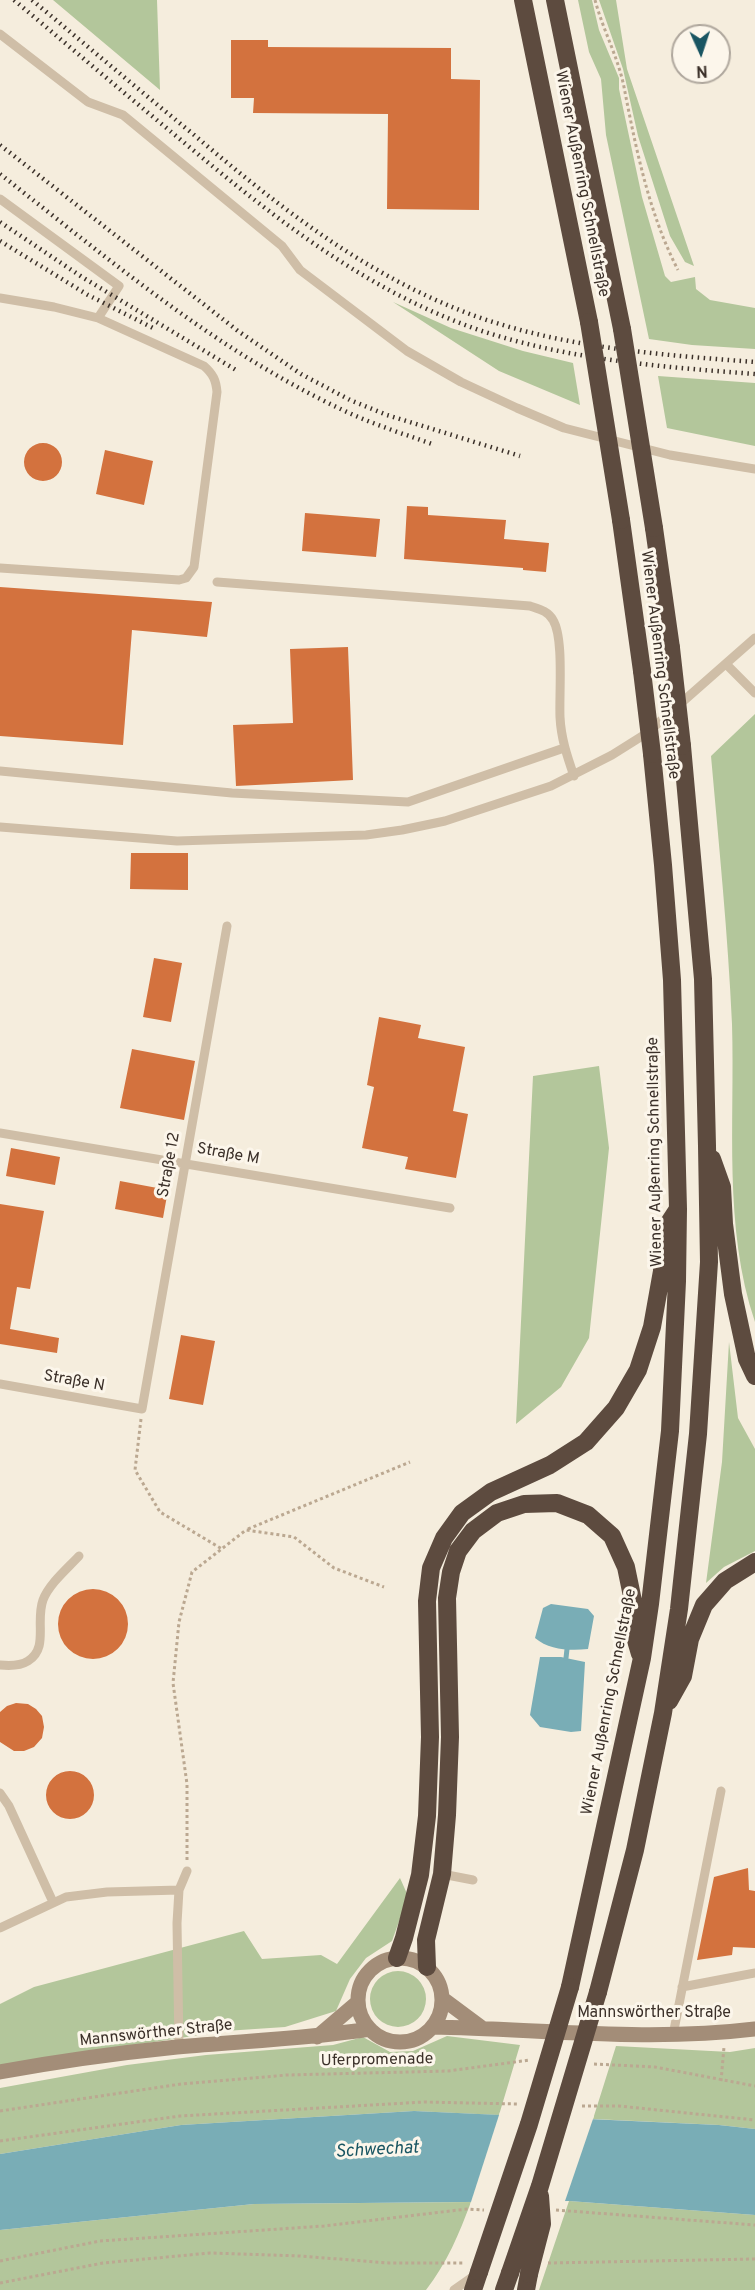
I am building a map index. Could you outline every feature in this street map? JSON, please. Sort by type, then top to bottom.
[{"type":"highway","name":"Wiener Außenring Schnellstraße","points":[[473,2290],[529,2124],[570,1987],[642,1658],[670,1431],[677,1281],[678,1209],[672,980],[663,865],[642,671],[621,520],[589,322],[523,0]]},
{"type":"highway","name":"Wiener Außenring Schnellstraße","points":[[507,2282],[540,2186],[598,1992],[635,1850],[663,1713],[679,1609],[698,1434],[709,1262],[703,979],[692,845],[671,648],[622,329],[555,0]]},
{"type":"highway","points":[[707,1146],[722,1187],[733,1294],[747,1359],[755,1377]]},
{"type":"highway","points":[[397,1958],[420,1875],[427,1816],[430,1737],[427,1601],[431,1568],[444,1538],[462,1513],[491,1492],[550,1465],[586,1442],[616,1408],[638,1370],[652,1327],[662,1271],[663,1232],[678,1209]]},
{"type":"highway","points":[[427,1967],[426,1940],[442,1874],[450,1737],[447,1598],[450,1572],[458,1551],[473,1531],[497,1513],[524,1504],[557,1503],[588,1515],[612,1536],[626,1568],[633,1601],[632,1627],[642,1658]]},
{"type":"highway","points":[[663,1713],[682,1676],[690,1640],[704,1605],[724,1581],[755,1563]]},
{"type":"highway","points":[[528,2282],[542,2224],[540,2186]]},
{"type":"main road","points":[[397,1958],[413,1959],[427,1967],[439,1981],[443,1999],[441,2014],[433,2027],[419,2038],[402,2042],[384,2039],[370,2029],[361,2017],[358,2002],[360,1986],[368,1972],[381,1962],[397,1958]]},
{"type":"main road","name":"Mannswörther Straße","points":[[443,1999],[482,2028]]},
{"type":"main road","points":[[317,2037],[358,2002]]},
{"type":"main road","name":"Mannswörther Straße","points":[[433,2027],[482,2028],[516,2032],[673,2035],[725,2033],[755,2029]]},
{"type":"main road","name":"Mannswörther Straße","points":[[0,2072],[179,2047],[317,2037],[370,2029]]},
{"type":"lane","points":[[0,34],[88,102],[123,115],[282,246],[300,270],[407,351],[461,382],[564,428],[670,455],[755,469]]},
{"type":"lane","points":[[0,199],[119,286],[98,318]]},
{"type":"lane","points":[[0,298],[54,307],[98,318],[204,366],[212,373],[217,392],[194,567],[186,578],[179,580],[0,568]]},
{"type":"lane","points":[[217,582],[530,606],[542,609],[554,621],[558,635],[560,719],[564,748],[574,776]]},
{"type":"lane","points":[[0,827],[177,841],[366,835],[445,821],[489,808],[574,776],[647,733],[755,638]]},
{"type":"lane","points":[[726,664],[755,693]]},
{"type":"lane","points":[[0,771],[232,792],[408,802],[564,748]]},
{"type":"lane","name":"Straße 12","points":[[142,1409],[227,926]]},
{"type":"lane","name":"Straße M","points":[[0,1133],[450,1208]]},
{"type":"lane","name":"Straße N","points":[[0,1384],[142,1409]]},
{"type":"lane","points":[[0,1665],[10,1666],[24,1663],[34,1657],[39,1649],[39,1618],[43,1598],[79,1556]]},
{"type":"lane","points":[[673,2035],[721,1791]]},
{"type":"lane","points":[[0,1793],[9,1806],[53,1902]]},
{"type":"lane","points":[[179,2047],[177,1923],[179,1890],[187,1871]]},
{"type":"lane","points":[[442,1874],[473,1880]]},
{"type":"lane","points":[[0,1928],[66,1897],[107,1892],[179,1890]]},
{"type":"lane","points":[[682,1987],[755,1973]]},
{"type":"lane","points":[[454,2290],[479,2272]]},
{"type":"path","points":[[595,0],[618,67],[654,211],[666,247],[678,270]]},
{"type":"path","points":[[142,1409],[135,1470],[160,1512],[222,1549]]},
{"type":"path","points":[[187,1871],[187,1784],[173,1683],[179,1622],[192,1572],[246,1530],[410,1462]]},
{"type":"path","points":[[246,1530],[294,1537],[334,1568],[384,1587]]},
{"type":"path","points":[[721,2081],[725,2033]]},
{"type":"path","name":"Uferpromenade","points":[[0,2111],[181,2084],[286,2074],[448,2071],[529,2060],[541,2061]]},
{"type":"path","points":[[586,2063],[655,2067],[755,2086]]},
{"type":"path","points":[[0,2141],[180,2116],[424,2102],[527,2104]]},
{"type":"path","points":[[573,2105],[619,2106],[755,2120]]},
{"type":"path","points":[[0,2261],[100,2241],[324,2226],[467,2210]]},
{"type":"path","points":[[564,2210],[755,2225]]},
{"type":"path","points":[[0,2283],[103,2263],[198,2254],[300,2256]]},
{"type":"path","points":[[683,2261],[755,2259]]},
{"type":"green space","points":[[53,0],[157,0],[160,90]]},
{"type":"green space","points":[[578,0],[592,0],[599,30],[619,78],[619,89],[642,197],[665,276],[671,282],[695,277],[696,289],[710,300],[755,308],[755,349],[692,345],[649,339],[606,135],[601,79],[589,52]]},
{"type":"green space","points":[[599,0],[616,0],[627,69],[694,266],[685,262],[670,236],[638,136],[623,69]]},
{"type":"green space","points":[[393,302],[451,328],[523,351],[573,363],[580,405],[499,371]]},
{"type":"green space","points":[[658,376],[755,383],[755,446],[667,428]]},
{"type":"green space","points":[[755,714],[755,1322],[745,1286],[734,1212],[732,1024],[726,924],[711,756]]},
{"type":"green space","points":[[599,1066],[609,1148],[589,1338],[561,1387],[516,1424],[533,1076]]},
{"type":"green space","points":[[729,1342],[738,1418],[755,1449],[755,1551],[724,1567],[706,1583],[722,1462]]},
{"type":"green space","points":[[400,1878],[408,1896],[392,1941],[366,1958],[350,1979],[336,2011],[285,2027],[225,2031],[0,2066],[0,2004],[34,1987],[244,1931],[262,1959],[321,1955],[337,1964]]},
{"type":"green space","points":[[398,1971],[409,1973],[418,1979],[424,1988],[426,1999],[424,2010],[418,2019],[409,2025],[398,2027],[387,2025],[378,2019],[372,2010],[370,1999],[372,1988],[378,1979],[387,1973]]},
{"type":"green space","points":[[447,2036],[520,2045],[499,2115],[414,2111],[181,2125],[0,2154],[0,2088],[127,2065],[206,2055],[333,2045],[363,2037],[390,2052],[413,2051]]},
{"type":"green space","points":[[616,2046],[730,2052],[755,2048],[755,2129],[593,2119]]},
{"type":"green space","points":[[569,2201],[755,2215],[755,2290],[539,2290]]},
{"type":"green space","points":[[471,2202],[452,2248],[426,2290],[0,2290],[0,2230],[254,2204]]},
{"type":"water","points":[[551,1604],[588,1609],[594,1616],[588,1649],[560,1649],[535,1638],[543,1608]]},
{"type":"water","points":[[540,1657],[561,1657],[585,1662],[581,1731],[571,1732],[540,1727],[530,1715]]},
{"type":"water","name":"Schwechat","points":[[414,2111],[719,2125],[755,2129],[755,2215],[569,2201],[254,2204],[0,2230],[0,2154],[181,2125]]},
{"type":"pier","points":[[500,2112],[594,2116],[564,2204],[470,2205]]},
{"type":"building","points":[[231,40],[268,40],[268,47],[451,48],[451,79],[480,80],[479,210],[387,209],[388,114],[253,113],[254,98],[231,98]]},
{"type":"building","points":[[43,443],[56,449],[62,462],[56,475],[43,481],[30,475],[24,462],[30,449]]},
{"type":"building","points":[[105,450],[153,461],[144,505],[96,494]]},
{"type":"building","points":[[407,506],[428,507],[428,515],[506,520],[504,539],[549,543],[546,572],[523,570],[523,568],[404,559]]},
{"type":"building","points":[[305,513],[380,519],[376,557],[302,551]]},
{"type":"building","points":[[0,587],[212,602],[207,637],[132,630],[123,745],[0,736]]},
{"type":"building","points":[[348,647],[353,780],[236,786],[233,725],[293,723],[290,649]]},
{"type":"building","points":[[131,853],[188,853],[188,890],[130,889]]},
{"type":"building","points":[[154,958],[182,963],[171,1022],[143,1017]]},
{"type":"building","points":[[379,1017],[421,1025],[418,1038],[465,1047],[453,1111],[468,1114],[456,1178],[405,1169],[408,1157],[362,1148],[374,1087],[367,1085]]},
{"type":"building","points":[[132,1049],[195,1061],[184,1120],[120,1108]]},
{"type":"building","points":[[11,1148],[60,1157],[55,1185],[6,1176]]},
{"type":"building","points":[[120,1181],[168,1190],[163,1218],[115,1209]]},
{"type":"building","points":[[0,1204],[44,1211],[30,1289],[17,1287],[10,1329],[59,1338],[57,1353],[0,1344]]},
{"type":"building","points":[[181,1335],[215,1341],[203,1405],[169,1399]]},
{"type":"building","points":[[93,1589],[112,1595],[122,1605],[128,1624],[122,1643],[112,1653],[93,1659],[74,1653],[64,1643],[58,1624],[64,1605],[74,1595]]},
{"type":"building","points":[[16,1703],[28,1704],[36,1709],[42,1716],[44,1727],[42,1738],[34,1747],[24,1751],[14,1751],[0,1742],[0,1712]]},
{"type":"building","points":[[65,1771],[75,1771],[90,1781],[94,1795],[90,1809],[84,1815],[75,1819],[65,1819],[50,1809],[46,1800],[46,1790],[56,1775]]},
{"type":"building","points":[[748,1868],[749,1890],[755,1891],[755,1948],[733,1947],[732,1955],[697,1960],[714,1877]]},
{"type":"waterway","points":[[566,1658],[567,1649]]},
{"type":"railway","points":[[14,0],[160,123],[286,224],[360,274],[399,296],[482,331],[549,349],[617,361],[755,374]]},
{"type":"railway","points":[[32,0],[259,188],[327,239],[400,282],[478,317],[546,336],[650,353],[755,362]]},
{"type":"railway","points":[[0,145],[238,331],[301,374],[350,400],[387,415],[520,456]]},
{"type":"railway","points":[[0,174],[124,272],[254,362],[347,412],[432,444]]},
{"type":"railway","points":[[0,222],[82,277],[236,370]]},
{"type":"railway","points":[[0,241],[88,295],[153,328]]}]
